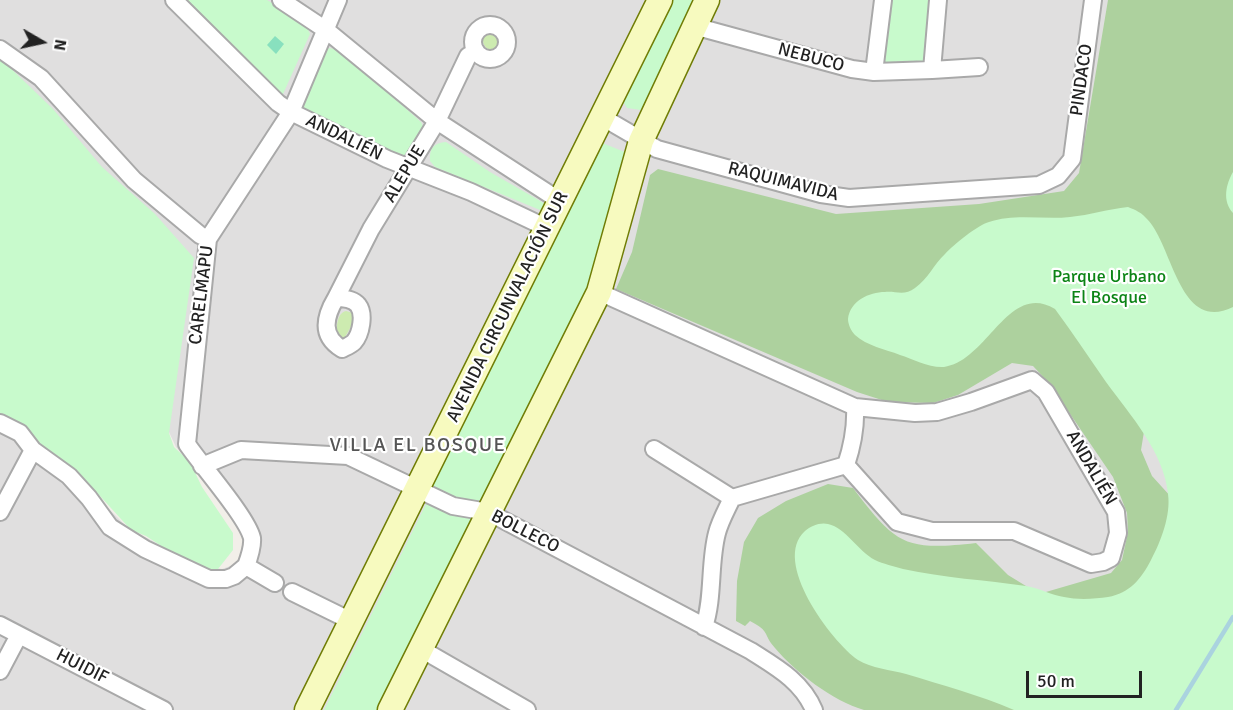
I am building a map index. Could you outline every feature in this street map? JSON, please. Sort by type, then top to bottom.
[{"type":"main road","name":"AVENIDA CIRCUNVALACIÓN SUR","points":[[307,710],[660,0]]},
{"type":"main road","points":[[390,710],[599,292],[641,141],[707,0]]},
{"type":"street","name":"ANDALIÉN","points":[[174,0],[278,103],[291,112],[387,159],[471,192],[547,228]]},
{"type":"street","points":[[281,0],[326,30],[437,121],[560,201]]},
{"type":"street","name":"CARELMAPU","points":[[246,566],[250,556],[252,538],[240,515],[187,444],[208,239],[291,112],[338,0]]},
{"type":"street","points":[[874,72],[883,0]]},
{"type":"street","points":[[932,70],[938,0]]},
{"type":"street","name":"PINDACO","points":[[1072,159],[1093,0]]},
{"type":"street","name":"NEBUCO","points":[[694,26],[852,69],[874,72],[979,68]]},
{"type":"street","points":[[0,49],[41,78],[134,180],[200,235],[208,239]]},
{"type":"street","name":"ALEPUE","points":[[336,298],[371,229],[437,121],[468,56],[476,51]]},
{"type":"street","name":"RAQUIMAVIDA","points":[[602,117],[657,149],[821,194],[849,198],[1039,185],[1058,177],[1072,159]]},
{"type":"street","name":"ANDALIÉN","points":[[599,292],[855,407],[915,413],[937,412],[1032,380],[1046,392],[1116,512],[1118,533],[1115,547],[1111,558],[1090,564],[1014,531],[932,531],[897,522],[846,465]]},
{"type":"street","points":[[654,449],[732,498],[846,465],[854,431],[855,407]]},
{"type":"street","points":[[0,423],[20,433],[33,450],[69,476],[89,498],[110,527],[145,549],[209,579],[226,579],[234,576],[246,566],[275,583]]},
{"type":"street","points":[[0,512],[33,450]]},
{"type":"street","name":"BOLLECO","points":[[202,466],[241,450],[348,456],[453,506],[488,512],[751,651],[786,673],[809,698],[814,710]]},
{"type":"street","points":[[704,627],[708,614],[711,569],[717,531],[732,498]]},
{"type":"street","points":[[292,592],[351,621]]},
{"type":"street","name":"HUIDIF","points":[[0,625],[155,708]]},
{"type":"street","points":[[0,671],[19,635]]},
{"type":"street","points":[[421,649],[527,710]]},
{"type":"shaded area","points":[[0,0],[1233,0],[1233,710],[0,710],[0,411],[43,452],[92,484],[109,509],[133,533],[201,566],[222,569],[238,563],[244,550],[242,535],[201,476],[176,447],[0,73]]},
{"type":"green space","points":[[184,0],[267,0],[305,23],[310,34],[283,94],[279,94]]},
{"type":"green space","points":[[671,0],[696,0],[641,110],[627,108],[621,98]]},
{"type":"green space","points":[[891,0],[930,0],[925,60],[917,66],[889,67],[883,61]]},
{"type":"green space","name":"Parque Urbano El Bosque","points":[[1108,0],[1233,0],[1233,319],[1150,395],[1141,450],[1152,476],[1172,498],[1182,547],[1043,710],[864,710],[852,706],[827,693],[804,676],[783,657],[764,630],[750,621],[745,626],[736,621],[737,581],[744,542],[758,518],[786,501],[828,484],[853,488],[880,522],[904,540],[933,546],[976,543],[1008,575],[1039,594],[1111,573],[1122,560],[1128,532],[1127,513],[1113,477],[1049,383],[1033,366],[1012,363],[958,395],[933,403],[888,402],[857,392],[616,289],[632,252],[650,175],[658,169],[836,214],[979,204],[1064,191],[1079,173]]},
{"type":"green space","points":[[492,32],[498,35],[501,41],[498,47],[492,50],[486,47],[483,41],[486,35]]},
{"type":"green space","points":[[275,36],[284,44],[276,54],[267,45]]},
{"type":"green space","points":[[329,48],[340,50],[421,122],[424,128],[409,157],[403,158],[307,114],[301,103],[320,53]]},
{"type":"green space","points":[[0,58],[53,109],[102,167],[155,214],[194,258],[169,433],[174,447],[190,462],[202,487],[233,533],[233,550],[218,569],[198,570],[146,536],[131,530],[79,473],[67,475],[0,421]]},
{"type":"green space","points":[[446,142],[490,172],[549,206],[545,212],[435,167],[430,161],[431,150],[435,145]]},
{"type":"green space","points":[[600,142],[632,155],[591,286],[481,507],[455,502],[429,488]]},
{"type":"green space","points":[[1233,172],[1233,213],[1227,203],[1226,192]]},
{"type":"green space","points":[[1128,207],[1143,215],[1156,231],[1189,298],[1200,308],[1215,312],[1233,307],[1233,710],[1014,710],[960,690],[863,663],[847,650],[820,619],[800,580],[795,561],[796,544],[805,531],[816,525],[834,526],[869,556],[889,565],[934,575],[1026,586],[1069,598],[1092,599],[1116,595],[1129,589],[1147,567],[1162,536],[1168,511],[1168,494],[1160,463],[1135,421],[1055,309],[1039,303],[1024,305],[1011,313],[959,362],[944,367],[927,365],[865,342],[854,333],[848,319],[852,307],[867,296],[879,292],[904,293],[915,288],[949,250],[984,224],[999,219],[1060,218]]},
{"type":"green space","points":[[346,311],[353,313],[353,323],[344,339],[339,338],[336,334],[339,317]]},
{"type":"green space","points":[[428,500],[474,520],[380,710],[324,710]]},
{"type":"waterway","points":[[1176,710],[1233,617]]},
{"type":"district","name":"VILLA EL BOSQUE","points":[[418,446]]}]
